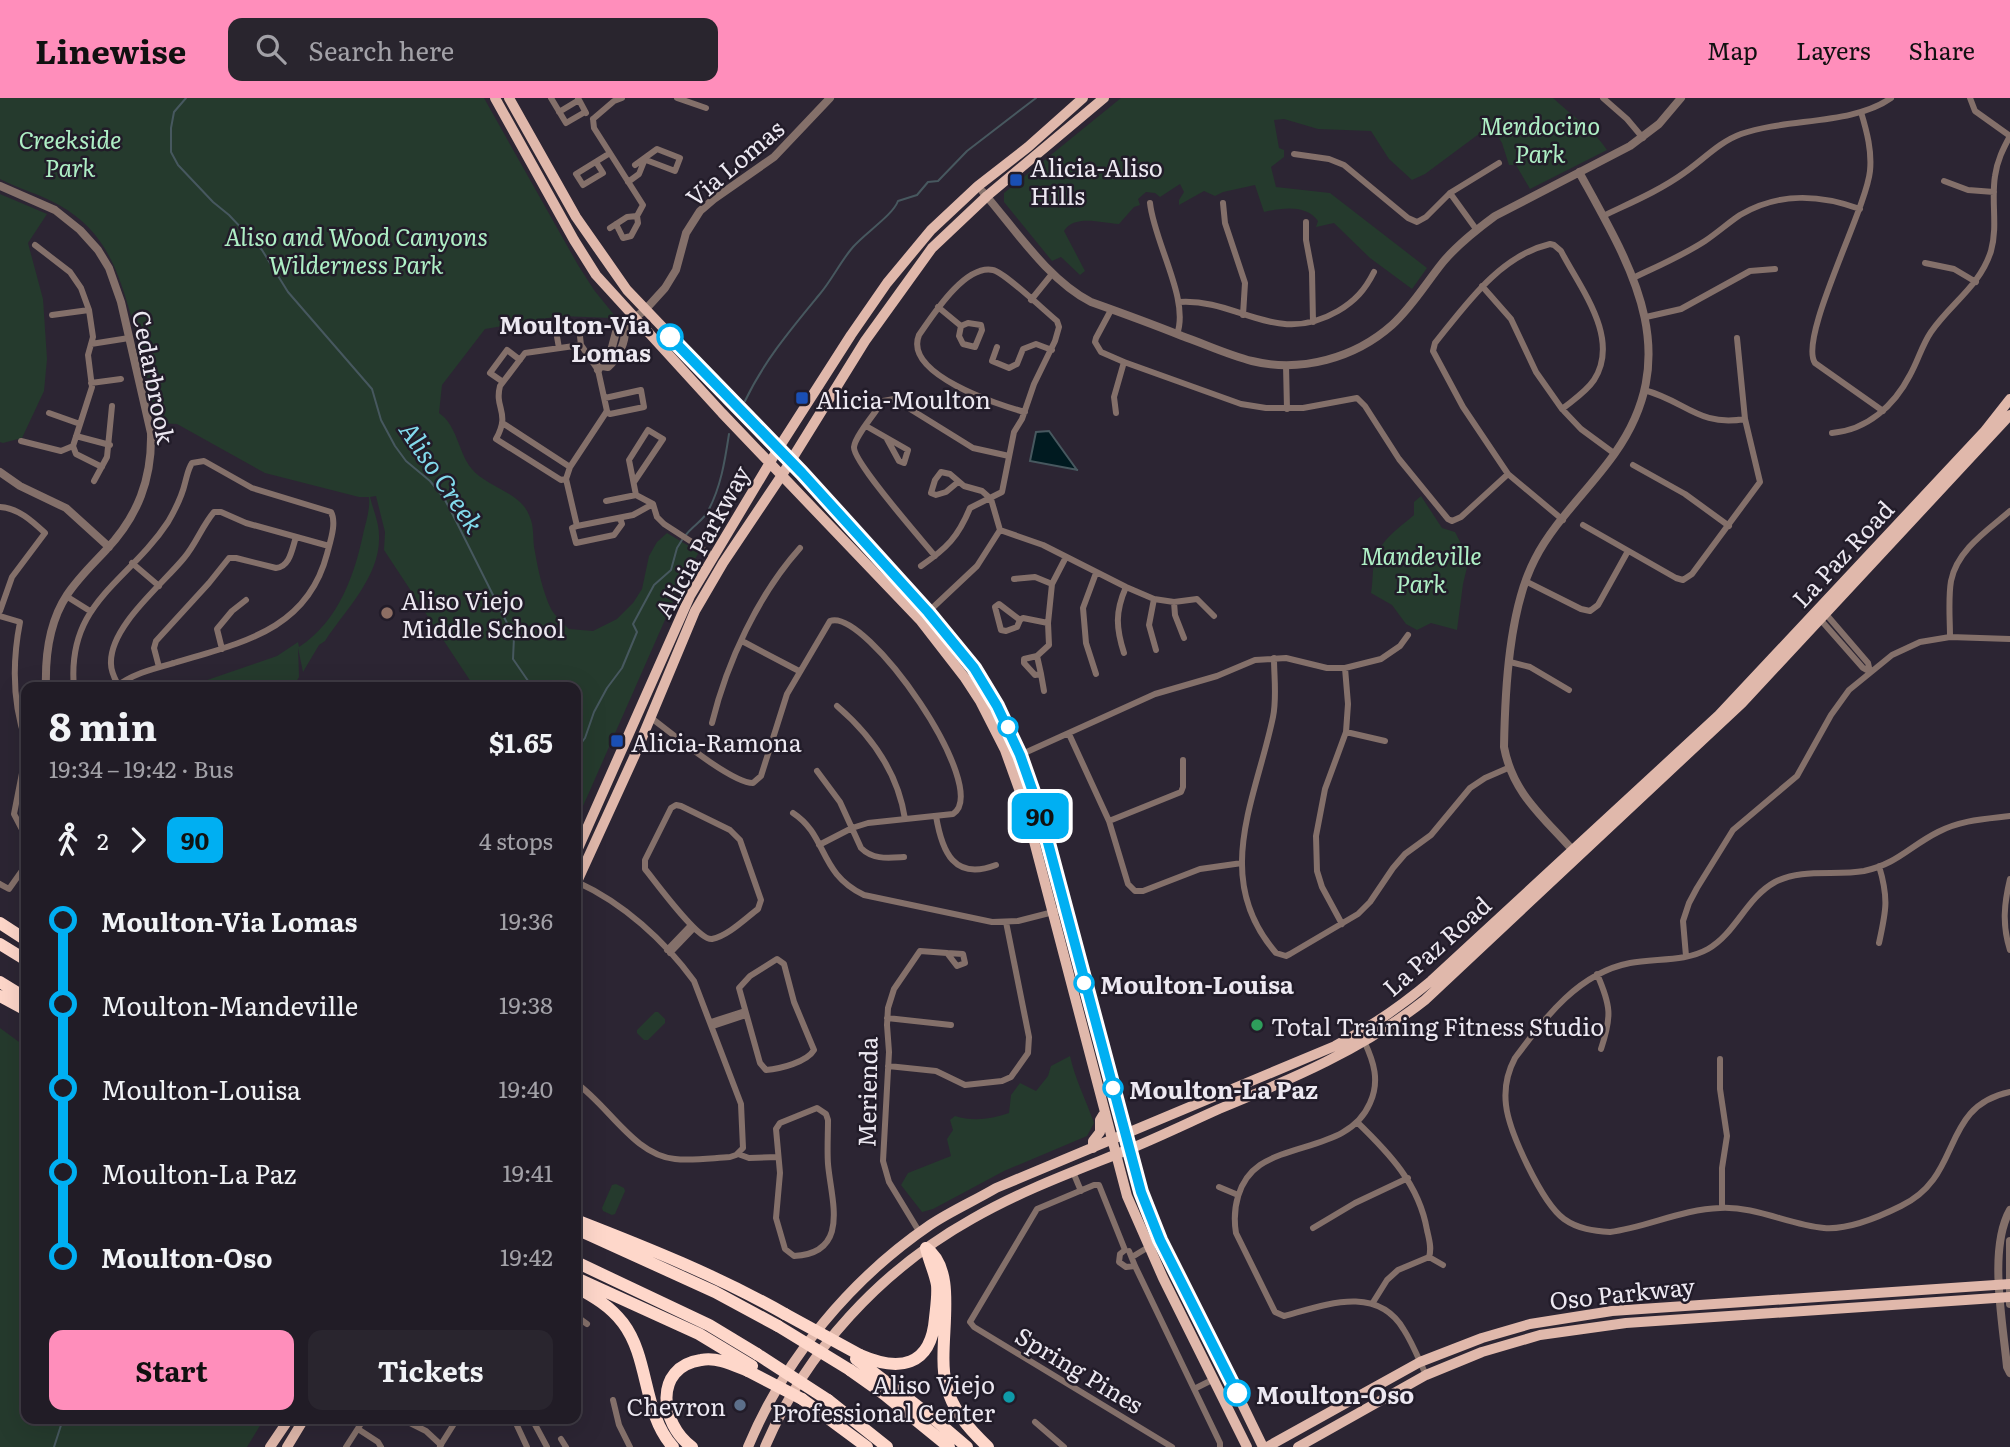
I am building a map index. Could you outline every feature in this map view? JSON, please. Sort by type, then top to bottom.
[{"type":"highway","points":[[0,923],[21,937]]},
{"type":"highway","points":[[0,944],[21,957]]},
{"type":"highway","points":[[0,982],[21,995]]},
{"type":"highway","points":[[0,996],[21,1007]]},
{"type":"highway","points":[[581,1222],[698,1269],[818,1333],[933,1418],[967,1447]]},
{"type":"highway","points":[[581,1230],[855,1361],[895,1365],[910,1362],[927,1347],[934,1327],[937,1289],[926,1248]]},
{"type":"highway","points":[[926,1248],[936,1255],[945,1278],[942,1355],[946,1385],[960,1416],[988,1447]]},
{"type":"highway","points":[[581,1264],[709,1325],[753,1364],[867,1447]]},
{"type":"highway","points":[[581,1280],[699,1334],[753,1364],[828,1400],[887,1447]]},
{"type":"highway","points":[[581,1290],[608,1306],[628,1330],[659,1427],[673,1447]]},
{"type":"highway","points":[[692,1447],[677,1434],[669,1419],[666,1395],[675,1375],[693,1362],[708,1359],[753,1364]]},
{"type":"highway","points":[[855,1361],[884,1394],[949,1447]]},
{"type":"main road","points":[[495,98],[596,275],[920,620],[973,689],[1009,759],[1024,803],[1126,1196],[1247,1447]]},
{"type":"main road","points":[[509,98],[508,109],[516,124],[518,139]]},
{"type":"main road","points":[[509,98],[576,217],[613,273],[645,310],[802,473],[928,612],[974,668],[1009,729],[1039,809],[1143,1197],[1160,1240],[1265,1447]]},
{"type":"main road","name":"Alicia Parkway","points":[[581,870],[690,596],[850,335],[930,230],[1083,98]]},
{"type":"main road","name":"Alicia Parkway","points":[[581,842],[695,611],[723,563],[900,289],[932,248],[987,196],[1104,98]]},
{"type":"main road","name":"La Paz Road","points":[[1820,614],[1984,432],[2010,399]]},
{"type":"main road","name":"La Paz Road","points":[[765,1447],[788,1402],[836,1331],[874,1291],[926,1248],[973,1218],[1045,1183],[1324,1063],[1362,1038],[1432,981],[1575,853],[1719,715],[1820,614],[2010,415]]},
{"type":"main road","points":[[802,473],[800,453],[803,440]]},
{"type":"main road","points":[[581,853],[590,833],[591,820]]},
{"type":"main road","name":"La Paz Road","points":[[748,1447],[770,1401],[816,1333],[872,1271],[920,1233],[959,1207],[996,1188],[1124,1134],[1362,1038]]},
{"type":"main road","points":[[1093,1148],[1093,1141],[1100,1132],[1100,1120],[1105,1113]]},
{"type":"main road","points":[[920,1233],[926,1248]]},
{"type":"main road","name":"Oso Parkway","points":[[1265,1447],[1420,1362],[1503,1331],[1579,1315],[2006,1284]]},
{"type":"main road","name":"Oso Parkway","points":[[1298,1447],[1426,1375],[1512,1341],[1582,1328],[2008,1299]]},
{"type":"main road","points":[[270,1447],[286,1424]]},
{"type":"main road","points":[[287,1447],[301,1424]]},
{"type":"street","points":[[551,98],[566,123],[585,112]]},
{"type":"street","points":[[593,118],[613,99],[622,98]]},
{"type":"street","points":[[677,98],[690,100],[706,108]]},
{"type":"street","name":"Via Lomas","points":[[600,368],[611,351],[616,332],[660,295],[676,270],[686,233],[700,211],[774,158],[830,98]]},
{"type":"street","points":[[1603,98],[1627,118],[1643,138]]},
{"type":"street","points":[[978,186],[1052,274],[1076,294],[1111,310],[1254,362],[1309,364],[1334,358],[1375,338],[1393,324],[1443,262],[1476,229],[1495,216],[1643,138],[1682,98]]},
{"type":"street","points":[[1603,216],[1665,186],[1710,151],[1738,135],[1772,125],[1861,113],[1891,98]]},
{"type":"street","points":[[1832,433],[1847,432],[1884,411],[1902,390],[1931,331],[1976,282],[1985,267],[1994,234],[1994,192],[1998,161],[2010,136],[1975,111],[1970,98]]},
{"type":"street","points":[[559,112],[578,99],[585,112],[593,118],[594,128],[643,205],[631,236],[623,238],[613,226],[627,217],[637,216]]},
{"type":"street","points":[[1861,113],[1870,154],[1867,189],[1820,311],[1811,354],[1815,363],[1884,411]]},
{"type":"street","points":[[635,165],[657,149],[680,158],[675,171],[645,159]]},
{"type":"street","points":[[596,162],[610,153]]},
{"type":"street","points":[[1294,154],[1329,159],[1345,165],[1408,218],[1417,222],[1426,217],[1450,193],[1499,163]]},
{"type":"street","points":[[628,182],[639,174],[645,159]]},
{"type":"street","points":[[1575,853],[1519,790],[1508,768],[1504,747],[1504,723],[1516,615],[1525,581],[1547,539],[1615,454],[1629,431],[1644,390],[1649,352],[1646,317],[1633,278],[1579,172]]},
{"type":"street","points":[[1944,181],[1968,190],[1994,192]]},
{"type":"street","name":"Cedarbrook","points":[[0,186],[55,210],[80,230],[98,250],[109,268],[121,302],[146,409],[151,455],[148,479],[130,521],[66,596],[48,642],[46,682]]},
{"type":"street","points":[[1450,193],[1476,229]]},
{"type":"street","points":[[1633,278],[1677,258],[1740,215],[1782,198],[1808,196],[1835,200],[1860,209]]},
{"type":"street","points":[[1223,202],[1226,223],[1245,284],[1243,315]]},
{"type":"street","points":[[1150,203],[1152,222],[1179,302],[1181,324],[1177,334]]},
{"type":"street","points":[[1306,222],[1306,240],[1312,272],[1313,322]]},
{"type":"street","points":[[35,245],[69,272],[81,288],[89,310],[93,337],[88,355],[91,394],[73,446],[76,454],[102,467]]},
{"type":"street","points":[[1562,409],[1583,393],[1594,380],[1604,348],[1596,317],[1561,251],[1554,245],[1545,245],[1517,259],[1482,286],[1433,347],[1434,354],[1463,407],[1508,474],[1563,520]]},
{"type":"street","points":[[1925,263],[1954,269],[1976,282]]},
{"type":"street","points":[[1646,317],[1681,309],[1750,271],[1775,269]]},
{"type":"street","points":[[921,566],[960,533],[970,508],[1002,492],[1014,432],[1025,412],[1034,384],[1052,350],[1059,324],[996,270],[981,270],[947,294],[919,335],[916,342],[917,351],[921,358],[962,391],[991,403],[1025,412]]},
{"type":"street","points":[[1179,302],[1205,302],[1281,325],[1313,322],[1329,317],[1355,300],[1366,288],[1374,272]]},
{"type":"street","points":[[1031,300],[1052,274]]},
{"type":"street","points":[[1482,286],[1511,319],[1536,372],[1562,409],[1581,429],[1615,454]]},
{"type":"street","points":[[938,307],[961,326]]},
{"type":"street","points":[[52,315],[89,310]]},
{"type":"street","points":[[1111,310],[1095,342],[1101,352],[1231,401],[1287,409],[1357,398],[1399,459],[1452,521],[1461,517],[1508,474]]},
{"type":"street","points":[[559,348],[556,331],[579,328],[580,345],[600,368],[605,398],[606,412],[570,467],[566,479],[576,526]]},
{"type":"street","points":[[92,344],[129,338]]},
{"type":"street","points":[[1583,525],[1676,578],[1683,580],[1692,574],[1760,482],[1745,419],[1737,338]]},
{"type":"street","points":[[997,347],[992,361],[1009,368],[1017,364],[1023,349],[1036,344],[1052,350]]},
{"type":"street","points":[[566,479],[561,480],[496,439],[504,424],[499,392],[525,353],[580,345]]},
{"type":"street","points":[[503,383],[490,373],[501,357],[507,349],[520,360]]},
{"type":"street","points":[[1115,413],[1114,397],[1124,362]]},
{"type":"street","points":[[1286,365],[1287,409]]},
{"type":"street","points":[[91,383],[121,379]]},
{"type":"street","points":[[605,398],[641,390],[644,407],[610,414],[606,412]]},
{"type":"street","points":[[1644,390],[1671,399],[1712,421],[1745,419]]},
{"type":"street","points":[[935,556],[855,454],[855,444],[883,401],[894,399],[973,448],[1009,456]]},
{"type":"street","points":[[94,481],[110,445],[112,406]]},
{"type":"street","points":[[48,413],[80,424]]},
{"type":"street","points":[[504,424],[570,467]]},
{"type":"street","points":[[866,426],[887,439]]},
{"type":"street","points":[[634,482],[663,439],[648,430],[629,460],[636,495]]},
{"type":"street","points":[[76,436],[110,445]]},
{"type":"street","points":[[21,441],[61,451],[73,446]]},
{"type":"street","points":[[74,682],[76,646],[90,611],[167,522],[185,485],[192,463],[200,460],[252,488],[327,510],[333,515],[329,546],[316,583],[294,612],[266,633],[138,674],[123,682]]},
{"type":"street","points":[[1633,465],[1685,494],[1729,526]]},
{"type":"street","points":[[0,471],[20,485],[66,508],[109,547]]},
{"type":"street","points":[[957,482],[982,491],[990,499],[1000,530]]},
{"type":"street","points":[[606,500],[636,495],[653,505],[657,517],[665,525],[723,563]]},
{"type":"street","points":[[620,518],[622,524],[614,535],[576,543],[572,528],[576,526],[633,515],[653,505]]},
{"type":"street","points":[[0,507],[7,507],[26,516],[45,533],[12,577],[0,613],[20,621],[15,650],[15,693],[21,724]]},
{"type":"street","points":[[1950,637],[1950,591],[1955,569],[1970,545],[2010,510]]},
{"type":"street","points":[[115,682],[111,663],[114,645],[131,618],[184,558],[211,515],[217,511],[246,523],[329,546]]},
{"type":"street","points":[[920,620],[977,566],[1000,530]]},
{"type":"street","points":[[1000,530],[1043,545],[1154,599],[1174,602],[1197,599],[1214,616]]},
{"type":"street","points":[[159,667],[154,648],[156,641],[226,561],[236,558],[279,568],[287,563],[296,537]]},
{"type":"street","points":[[712,723],[742,641],[777,577],[800,548]]},
{"type":"street","points":[[1525,581],[1581,610],[1590,611],[1598,605],[1628,551]]},
{"type":"street","points":[[1041,674],[1035,676],[1024,663],[1024,659],[1037,656],[1049,645],[1052,584],[1066,557]]},
{"type":"street","points":[[132,563],[159,586]]},
{"type":"street","points":[[1096,674],[1086,643],[1083,608],[1097,573]]},
{"type":"street","points":[[1014,579],[1035,577],[1052,584]]},
{"type":"street","points":[[1124,653],[1116,628],[1121,598],[1126,587]]},
{"type":"street","points":[[66,596],[90,611]]},
{"type":"street","points":[[1154,599],[1149,625],[1156,650]]},
{"type":"street","points":[[222,649],[217,629],[232,611],[246,600]]},
{"type":"street","points":[[1174,602],[1175,615],[1184,638]]},
{"type":"street","points":[[1020,620],[999,604],[995,607],[1001,630],[1017,627],[1024,618],[1048,623]]},
{"type":"street","points":[[1820,614],[1863,668],[1870,672]]},
{"type":"street","points":[[644,715],[728,773],[742,781],[753,783],[761,776],[778,715],[826,624],[834,619],[847,622],[878,651],[920,701],[946,747],[960,794],[960,806],[953,814],[852,828],[819,845]]},
{"type":"street","points":[[1009,759],[1155,694],[1217,676],[1255,660],[1299,660],[1327,668],[1345,668],[1381,659],[1400,646],[1408,635]]},
{"type":"street","points":[[1686,956],[1683,921],[1689,903],[1733,830],[1797,776],[1839,702],[1870,672],[1904,648],[1920,642],[1950,637],[2010,639]]},
{"type":"street","points":[[742,641],[799,671]]},
{"type":"street","points":[[1037,656],[1044,691]]},
{"type":"street","points":[[1274,658],[1273,715],[1245,822],[1242,863],[1249,904],[1273,950],[1281,955],[1290,954],[1358,914],[1405,854],[1431,835],[1470,788],[1508,768]]},
{"type":"street","points":[[1510,662],[1530,667],[1569,690]]},
{"type":"street","points":[[1342,924],[1320,879],[1316,836],[1325,789],[1346,732],[1348,704],[1345,668]]},
{"type":"street","points":[[837,706],[864,732],[891,772],[898,786],[905,819]]},
{"type":"street","points":[[1346,732],[1385,741]]},
{"type":"street","points":[[1069,734],[1109,821],[1128,884],[1135,891],[1143,891],[1200,869],[1242,863]]},
{"type":"street","points":[[1109,821],[1181,792],[1183,761]]},
{"type":"street","points":[[817,771],[832,790],[861,848],[867,854],[875,857],[904,857]]},
{"type":"street","points":[[21,778],[14,814],[21,827]]},
{"type":"street","points":[[676,805],[730,830],[740,840],[761,900],[758,909],[715,938],[706,938],[692,927],[645,869],[644,864],[671,808],[676,805]]},
{"type":"street","points":[[793,813],[809,826],[835,875],[864,895],[992,922],[1006,922],[1065,909]]},
{"type":"street","points":[[936,816],[940,840],[952,860],[970,870],[982,870],[996,864]]},
{"type":"street","points":[[2010,816],[1951,826],[1893,862],[1880,866],[1851,873],[1795,875],[1775,882],[1759,894],[1722,940],[1705,951],[1632,963],[1584,981],[1570,992],[1523,1047],[1509,1069],[1506,1107],[1509,1120],[1551,1207],[1564,1219],[1594,1231],[1611,1232],[1696,1211],[1721,1208],[1751,1210],[1825,1228],[1878,1216],[1911,1201],[1930,1186],[1943,1167],[1966,1117],[1974,1107],[1997,1095],[2010,1092]]},
{"type":"street","points":[[1879,943],[1887,907],[1880,866]]},
{"type":"street","points":[[0,884],[8,889],[21,872]]},
{"type":"street","points":[[2010,879],[2004,918],[2010,950]]},
{"type":"street","points":[[581,884],[616,902],[669,951],[694,982],[741,1104],[743,1143],[740,1152]]},
{"type":"street","points":[[888,1066],[936,1071],[968,1085],[1007,1080],[1028,1053],[1029,1037],[1006,922]]},
{"type":"street","points":[[669,951],[692,927]]},
{"type":"street","name":"Merienda","points":[[920,1233],[889,1182],[883,1161],[888,1066],[887,1018],[894,989],[920,951],[947,953]]},
{"type":"street","points":[[772,960],[781,960],[794,1002],[814,1046],[813,1053],[799,1061],[766,1070],[760,1063],[746,1013],[739,992],[740,985],[772,960]]},
{"type":"street","points":[[1597,974],[1610,1012],[1609,1026],[1601,1049]]},
{"type":"street","points":[[712,1024],[746,1013]]},
{"type":"street","points":[[887,1018],[951,1025]]},
{"type":"street","points":[[1362,1038],[1373,1062],[1375,1085],[1369,1106],[1357,1122],[1334,1137],[1273,1158],[1259,1166],[1244,1182],[1238,1195],[1234,1219],[1236,1233],[1275,1312],[1284,1315],[1347,1300],[1372,1304],[1386,1310],[1400,1323],[1426,1375]]},
{"type":"street","points":[[1720,1059],[1720,1089],[1727,1136],[1722,1168],[1721,1208]]},
{"type":"street","points":[[581,1087],[608,1110],[631,1137],[652,1153],[677,1160],[730,1157],[740,1152],[778,1155]]},
{"type":"street","points":[[811,1109],[822,1110],[826,1114],[828,1165],[835,1223],[830,1236],[820,1248],[799,1255],[789,1253],[785,1249],[776,1218],[780,1187],[778,1155],[776,1129],[780,1123],[811,1109]]},
{"type":"street","points":[[1357,1122],[1389,1153],[1408,1178],[1426,1220],[1429,1257]]},
{"type":"street","points":[[1073,1172],[1081,1191],[1099,1185],[1220,1447]]},
{"type":"street","points":[[1313,1228],[1355,1203],[1408,1178]]},
{"type":"street","points":[[1219,1187],[1238,1195]]},
{"type":"street","name":"Spring Pines","points":[[1081,1191],[1037,1209],[971,1322],[974,1327],[1172,1447]]},
{"type":"street","points":[[2010,1210],[1999,1252],[2008,1299],[2007,1367],[2010,1373]]},
{"type":"street","points":[[1135,1266],[1126,1267],[1119,1262],[1120,1254],[1160,1240]]},
{"type":"street","points":[[2006,1284],[2010,1241]]},
{"type":"street","points":[[1429,1257],[1443,1265]]},
{"type":"street","points":[[1372,1304],[1387,1280],[1398,1270],[1429,1257]]},
{"type":"street","points":[[581,1320],[587,1324]]},
{"type":"street","points":[[1194,1389],[1214,1379]]},
{"type":"street","points":[[612,1399],[619,1425],[631,1447]]},
{"type":"street","points":[[1035,1422],[1064,1447]]},
{"type":"street","points":[[346,1447],[361,1424]]},
{"type":"street","points":[[418,1424],[439,1446],[454,1424]]},
{"type":"street","points":[[516,1424],[527,1447]]},
{"type":"street","points":[[535,1424],[547,1447]]},
{"type":"street","points":[[522,1436],[537,1428]]},
{"type":"street","points":[[358,1429],[379,1442],[381,1447]]},
{"type":"street","points":[[561,1439],[566,1447]]},
{"type":"green space","name":"Aliso and Wood Canyons Wilderness Park","points":[[0,98],[484,98],[578,265],[615,316],[560,316],[485,329],[442,385],[439,413],[450,424],[463,454],[477,475],[511,495],[525,507],[532,524],[536,559],[546,595],[553,612],[569,629],[593,631],[617,619],[642,589],[649,556],[657,542],[667,533],[699,552],[679,588],[581,811],[581,682],[471,682],[384,550],[385,532],[376,496],[370,497],[379,530],[378,550],[368,578],[325,641],[319,645],[303,672],[298,648],[299,677],[296,682],[201,682],[277,656],[298,642],[299,647],[325,624],[343,595],[356,563],[369,497],[359,497],[265,473],[177,424],[156,423],[128,305],[109,255],[89,228],[75,216],[59,205],[0,179]]},
{"type":"green space","name":"Mendocino Park","points":[[1121,98],[1553,98],[1589,129],[1607,150],[1530,189],[1516,165],[1509,165],[1502,143],[1491,125],[1425,174],[1412,180],[1389,159],[1371,131],[1318,129],[1284,119],[1274,120],[1279,148],[1284,150],[1284,157],[1271,167],[1276,187],[1330,193],[1427,268],[1412,289],[1370,258],[1334,223],[1316,227],[1318,221],[1300,210],[1264,212],[1255,185],[1215,196],[1204,191],[1179,205],[1184,192],[1180,184],[1160,197],[1146,192],[1138,199],[1140,205],[1134,207],[1119,224],[1089,221],[1074,223],[1064,231],[1085,271],[1080,275],[1061,257],[1052,261],[1004,202],[1004,193]]},
{"type":"green space","points":[[0,194],[47,214],[28,243],[43,299],[47,359],[44,391],[22,438],[3,443],[0,442]]},
{"type":"green space","name":"Mandeville Park","points":[[1421,496],[1442,528],[1455,532],[1469,559],[1457,630],[1431,623],[1417,630],[1406,624],[1392,605],[1371,593],[1374,564],[1380,548],[1414,515],[1414,502]]},
{"type":"green space","points":[[655,1012],[665,1019],[665,1023],[648,1040],[644,1040],[637,1030]]},
{"type":"green space","points":[[0,1028],[21,1043],[21,1424],[261,1424],[247,1447],[0,1447]]},
{"type":"green space","points":[[1070,1056],[1094,1123],[1087,1136],[1004,1171],[933,1209],[922,1212],[901,1185],[908,1173],[951,1156],[947,1139],[953,1130],[950,1120],[955,1116],[982,1119],[1009,1113],[1011,1095],[1020,1083],[1036,1091],[1048,1076],[1051,1066]]},
{"type":"green space","points":[[616,1184],[625,1191],[615,1214],[612,1215],[602,1208],[612,1185]]},
{"type":"water","points":[[1049,431],[1077,470],[1030,461],[1036,432]]},
{"type":"waterway","name":"Aliso Creek","points":[[186,98],[174,112],[171,128],[171,152],[178,165],[262,250],[288,292],[372,389],[381,420],[395,446],[406,461],[430,481],[444,498],[514,637],[513,659],[529,682]]},
{"type":"waterway","points":[[745,401],[779,346],[858,242],[891,212],[898,201],[917,195],[928,182],[938,181],[967,151],[1036,98]]},
{"type":"waterway","points":[[685,536],[704,517],[712,502],[722,473],[729,434]]},
{"type":"waterway","points":[[581,743],[607,688],[622,668],[637,632],[633,624],[654,585],[671,570],[682,540]]},
{"type":"waterway","name":"Aliso Creek","points":[[54,1447],[61,1424]]},
{"type":"bus line","name":"90","points":[[670,337],[802,473],[948,634],[974,668],[1009,729],[1039,809],[1136,1178],[1160,1240],[1237,1393]]},
{"type":"place","name":"Alicia-Aliso Hills","points":[[1016,180]]},
{"type":"place","name":"Moulton-Via Lomas","points":[[670,337]]},
{"type":"place","name":"Alicia-Moulton","points":[[802,398]]},
{"type":"place","name":"Aliso Viejo Middle School","points":[[387,613]]},
{"type":"place","name":"Alicia-Ramona","points":[[617,741]]},
{"type":"place","name":"Moulton-Louisa","points":[[1084,983]]},
{"type":"place","name":"Total Training Fitness Studio","points":[[1257,1025]]},
{"type":"place","name":"Moulton-La Paz","points":[[1113,1088]]},
{"type":"place","name":"Moulton-Oso","points":[[1237,1393]]},
{"type":"place","name":"Aliso Viejo Professional Center","points":[[1009,1397]]},
{"type":"place","name":"Chevron","points":[[740,1405]]},
{"type":"park label","name":"Creekside Park","points":[[70,152]]}]
